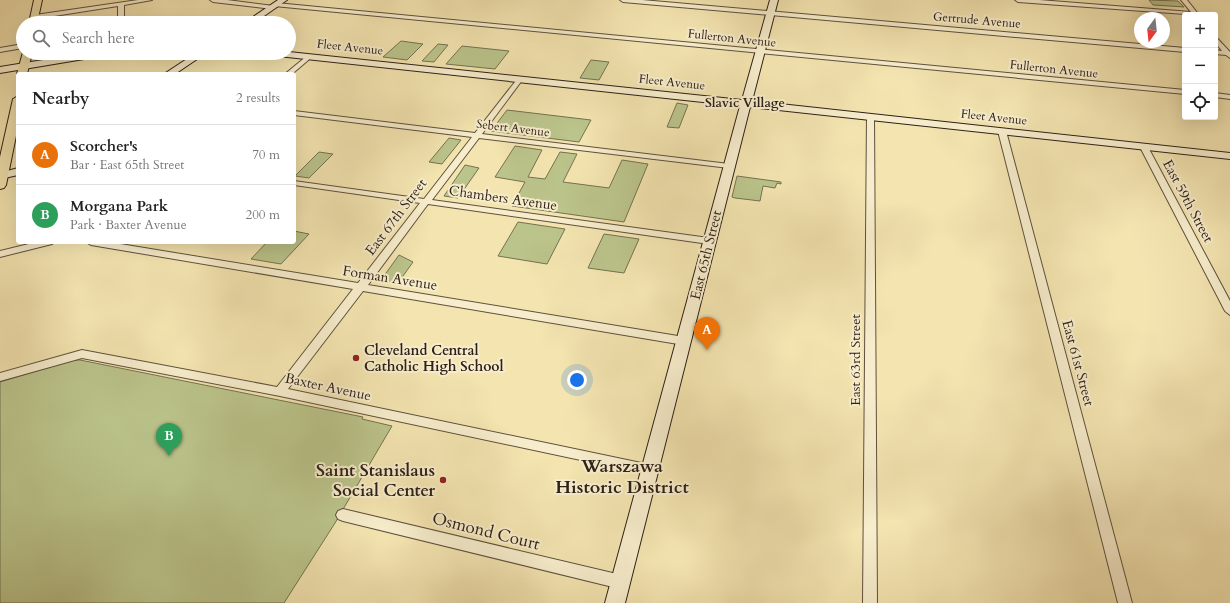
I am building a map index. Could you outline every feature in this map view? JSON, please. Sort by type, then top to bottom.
[{"type":"main road","points":[[35,16],[38,0]]},
{"type":"main road","points":[[23,70],[25,60]]},
{"type":"main road","points":[[1,181],[2,159],[16,106]]},
{"type":"street","points":[[56,16],[149,0]]},
{"type":"street","name":"Fullerton Avenue","points":[[213,0],[277,4],[1182,92]]},
{"type":"street","name":"Gertrude Avenue","points":[[623,0],[772,7],[1182,50]]},
{"type":"street","points":[[1018,0],[1182,14]]},
{"type":"street","points":[[1184,0],[1194,12]]},
{"type":"street","points":[[121,4],[121,16]]},
{"type":"street","points":[[259,16],[277,4]]},
{"type":"street","name":"East 65th Street","points":[[615,603],[651,470],[709,241],[772,7]]},
{"type":"street","points":[[1218,41],[1229,54]]},
{"type":"street","points":[[0,50],[16,47]]},
{"type":"street","points":[[1218,52],[1229,54]]},
{"type":"street","name":"Fleet Avenue","points":[[296,55],[1230,156]]},
{"type":"street","points":[[290,72],[310,56]]},
{"type":"street","points":[[0,70],[23,70],[69,60]]},
{"type":"street","points":[[172,72],[191,60]]},
{"type":"street","name":"East 67th Street","points":[[280,392],[520,79]]},
{"type":"street","points":[[1218,95],[1230,97]]},
{"type":"street","name":"Sebert Avenue","points":[[296,113],[729,166]]},
{"type":"street","name":"East 63rd Street","points":[[870,117],[870,603]]},
{"type":"street","name":"East 61st Street","points":[[1002,131],[1126,603]]},
{"type":"street","name":"East 59th Street","points":[[1144,146],[1230,311]]},
{"type":"street","points":[[1,181],[16,172]]},
{"type":"street","name":"Chambers Avenue","points":[[296,182],[709,241]]},
{"type":"street","points":[[0,254],[41,244]]},
{"type":"street","name":"Forman Avenue","points":[[103,244],[684,341]]},
{"type":"street","name":"Baxter Avenue","points":[[0,377],[76,354],[82,354],[280,392],[651,470]]},
{"type":"street","name":"Osmond Court","points":[[343,515],[621,582]]},
{"type":"green space","points":[[1149,0],[1178,1],[1184,7],[1153,5]]},
{"type":"green space","points":[[401,41],[423,44],[407,60],[383,57]]},
{"type":"green space","points":[[438,44],[448,45],[434,62],[422,61]]},
{"type":"green space","points":[[462,46],[509,51],[495,69],[446,64]]},
{"type":"green space","points":[[591,60],[609,62],[599,80],[580,78]]},
{"type":"green space","points":[[677,103],[688,105],[679,128],[667,127]]},
{"type":"green space","points":[[507,110],[591,120],[579,142],[491,131]]},
{"type":"green space","points":[[449,138],[461,140],[442,164],[429,162]]},
{"type":"green space","points":[[515,146],[542,150],[528,177],[545,179],[560,152],[577,154],[563,182],[609,188],[622,160],[648,164],[624,222],[512,206],[525,182],[495,177]]},
{"type":"green space","points":[[319,152],[333,154],[309,178],[296,175]]},
{"type":"green space","points":[[465,165],[479,168],[458,198],[444,196]]},
{"type":"green space","points":[[737,176],[781,182],[781,184],[777,183],[775,188],[763,186],[760,201],[735,198],[732,197]]},
{"type":"green space","points":[[518,222],[565,229],[547,264],[498,256]]},
{"type":"green space","points":[[296,231],[309,234],[281,264],[251,259],[265,244],[296,244]]},
{"type":"green space","points":[[604,234],[639,239],[624,273],[588,268]]},
{"type":"green space","points":[[399,255],[413,262],[398,283],[381,280]]},
{"type":"green space","points":[[73,360],[80,360],[363,417],[362,419],[392,426],[335,523],[284,603],[0,603],[0,382]]},
{"type":"place","name":"Scorcher's","points":[[707,350]]},
{"type":"place","name":"Cleveland Central Catholic High School","points":[[356,358]]},
{"type":"place","name":"Morgana Park","points":[[169,456]]},
{"type":"place","name":"Saint Stanislaus Social Center","points":[[443,480]]},
{"type":"district","name":"Slavic Village","points":[[745,103]]},
{"type":"district","name":"Warszawa Historic District","points":[[622,476]]}]
